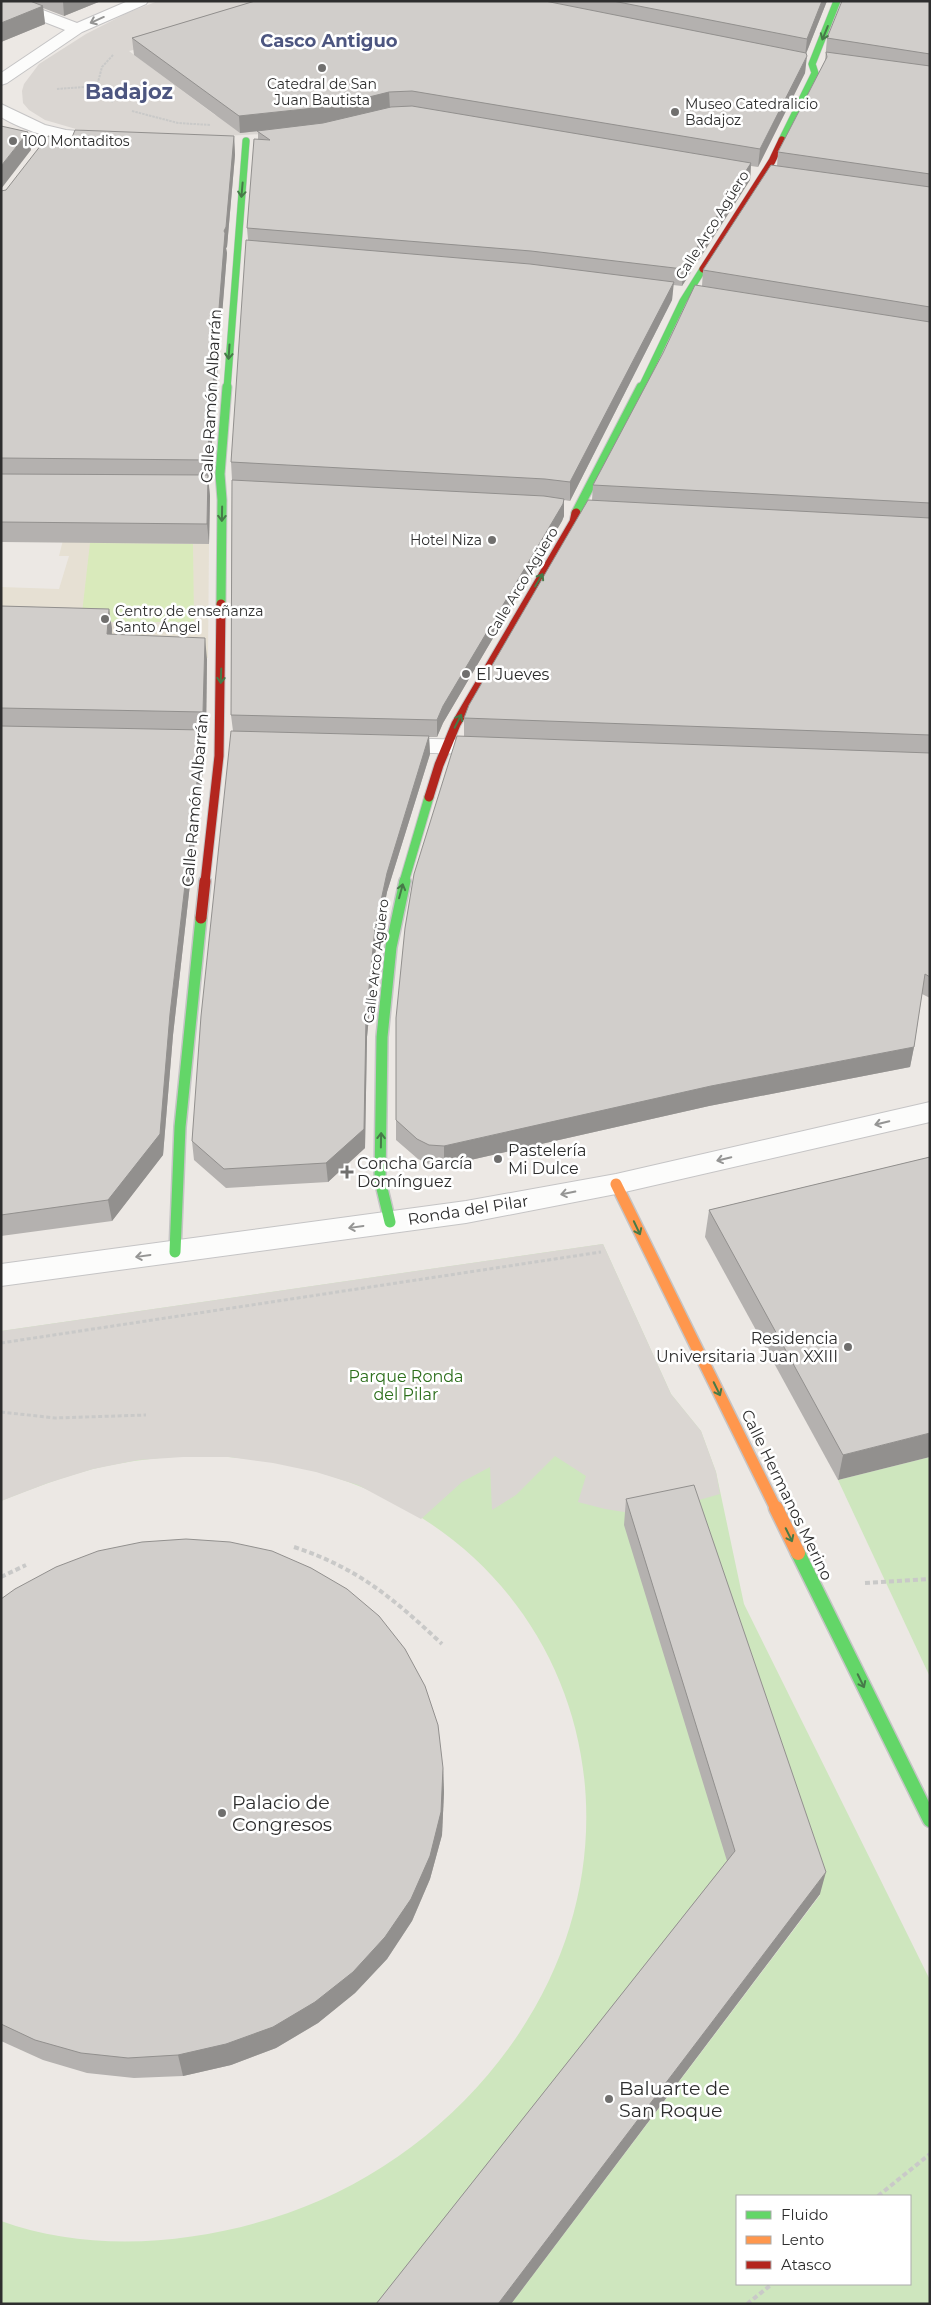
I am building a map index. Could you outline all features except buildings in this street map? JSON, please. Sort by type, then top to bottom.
[{"type":"street","points":[[5,1],[77,29]]},
{"type":"street","points":[[1,80],[77,29],[142,1]]},
{"type":"street","name":"Calle Arco Agüero","points":[[390,1222],[380,1180],[382,1037],[391,947],[401,893],[438,765],[456,724],[574,522],[568,508],[678,294],[754,173],[772,161],[815,73],[804,63],[837,1]]},
{"type":"street","points":[[804,63],[834,63]]},
{"type":"street","points":[[1,110],[10,117],[31,127],[55,134],[122,140]]},
{"type":"street","points":[[43,149],[55,134]]},
{"type":"street","points":[[227,142],[266,139]]},
{"type":"street","name":"Calle Ramón Albarrán","points":[[175,1252],[175,1204],[210,742],[221,488],[220,474],[246,141]]},
{"type":"street","points":[[754,173],[780,177]]},
{"type":"street","points":[[236,250],[256,252]]},
{"type":"street","points":[[678,294],[707,297]]},
{"type":"street","points":[[568,508],[599,513]]},
{"type":"street","points":[[210,742],[244,740]]},
{"type":"street","points":[[369,744],[495,747]]},
{"type":"street","name":"Ronda del Pilar","points":[[1,1275],[466,1212],[616,1184],[930,1112]]},
{"type":"street","name":"Calle Hermanos Merino","points":[[616,1184],[930,1820]]},
{"type":"path","points":[[113,54],[102,67],[97,86],[116,104]]},
{"type":"path","points":[[124,108],[141,114],[178,122],[217,126]]},
{"type":"path","points":[[1,1343],[645,1245]]},
{"type":"path","points":[[1,1412],[23,1416],[80,1419],[146,1415]]},
{"type":"path","points":[[294,1547],[339,1564],[375,1586],[409,1613],[442,1644]]},
{"type":"path","points":[[1,1578],[26,1565]]},
{"type":"path","points":[[814,1586],[930,1579]]},
{"type":"path","points":[[879,2195],[930,2154]]},
{"type":"path","points":[[747,2304],[771,2285]]},
{"type":"shaded area","points":[[158,1],[335,1],[129,51],[215,115],[256,126],[262,134],[206,137],[113,134],[76,129],[45,120],[29,110],[23,103],[22,91],[24,84],[39,64],[86,34],[127,13]]},
{"type":"shaded area","name":"Centro de enseñanza Santo Ángel","points":[[63,540],[209,544],[208,658],[192,658],[1,725],[1,587],[59,589],[69,556],[59,556]]},
{"type":"shaded area","name":"Parque Ronda del Pilar","points":[[603,1244],[671,1394],[701,1431],[716,1472],[720,1494],[685,1504],[631,1513],[605,1509],[578,1502],[586,1476],[555,1456],[516,1495],[492,1510],[490,1467],[462,1482],[421,1519],[358,1485],[316,1472],[273,1463],[229,1457],[183,1457],[138,1460],[93,1469],[48,1483],[1,1501],[1,1331]]},
{"type":"green space","points":[[90,543],[193,544],[194,622],[81,622]]},
{"type":"green space","points":[[603,1244],[671,1394],[701,1431],[716,1472],[744,1604],[930,1980],[930,2304],[511,2304],[820,1895],[731,1874],[392,2304],[1,2304],[1,2221],[36,2231],[72,2238],[108,2241],[182,2238],[218,2232],[254,2224],[321,2200],[384,2166],[440,2124],[466,2099],[511,2045],[557,1962],[582,1875],[585,1789],[569,1706],[533,1629],[479,1562],[407,1509],[318,1472],[291,1465],[263,1461],[206,1456],[149,1459],[93,1469],[58,1479],[1,1501],[1,1331]]},
{"type":"green space","points":[[930,1457],[930,1677],[838,1480]]},
{"type":"traffic: fast","points":[[782,140],[815,73],[812,64],[837,1]]},
{"type":"traffic: fast","points":[[221,604],[222,500],[220,474],[246,141]]},
{"type":"traffic: fast","points":[[576,513],[650,371],[683,301],[703,269]]},
{"type":"traffic: fast","points":[[390,1222],[380,1180],[382,1037],[391,947],[401,893],[429,797]]},
{"type":"traffic: fast","points":[[175,1252],[180,1127],[201,918]]},
{"type":"traffic: fast","points":[[798,1553],[930,1820]]},
{"type":"traffic: slow","points":[[616,1184],[798,1553]]},
{"type":"traffic: jam","points":[[703,269],[772,161],[782,140]]},
{"type":"traffic: jam","points":[[429,797],[439,765],[456,724],[574,522],[576,513]]},
{"type":"traffic: jam","points":[[201,918],[219,756],[221,604]]},
{"type":"place","name":"Catedral de San Juan Bautista","points":[[322,68]]},
{"type":"place","name":"Museo Catedralicio Badajoz","points":[[675,112]]},
{"type":"place","name":"100 Montaditos","points":[[13,141]]},
{"type":"place","name":"Hotel Niza","points":[[492,540]]},
{"type":"place","name":"Centro de enseñanza Santo Ángel","points":[[105,619]]},
{"type":"place","name":"El Jueves","points":[[466,674]]},
{"type":"place","name":"Pastelería Mi Dulce","points":[[498,1159]]},
{"type":"place","name":"Concha García Domínguez","points":[[347,1172]]},
{"type":"place","name":"Residencia Universitaria Juan XXIII","points":[[848,1347]]},
{"type":"place","name":"Palacio de Congresos","points":[[222,1813]]},
{"type":"place","name":"Baluarte de San Roque","points":[[609,2099]]},
{"type":"district","name":"Casco Antiguo","points":[[329,41]]},
{"type":"district","name":"Badajoz","points":[[129,91]]}]
